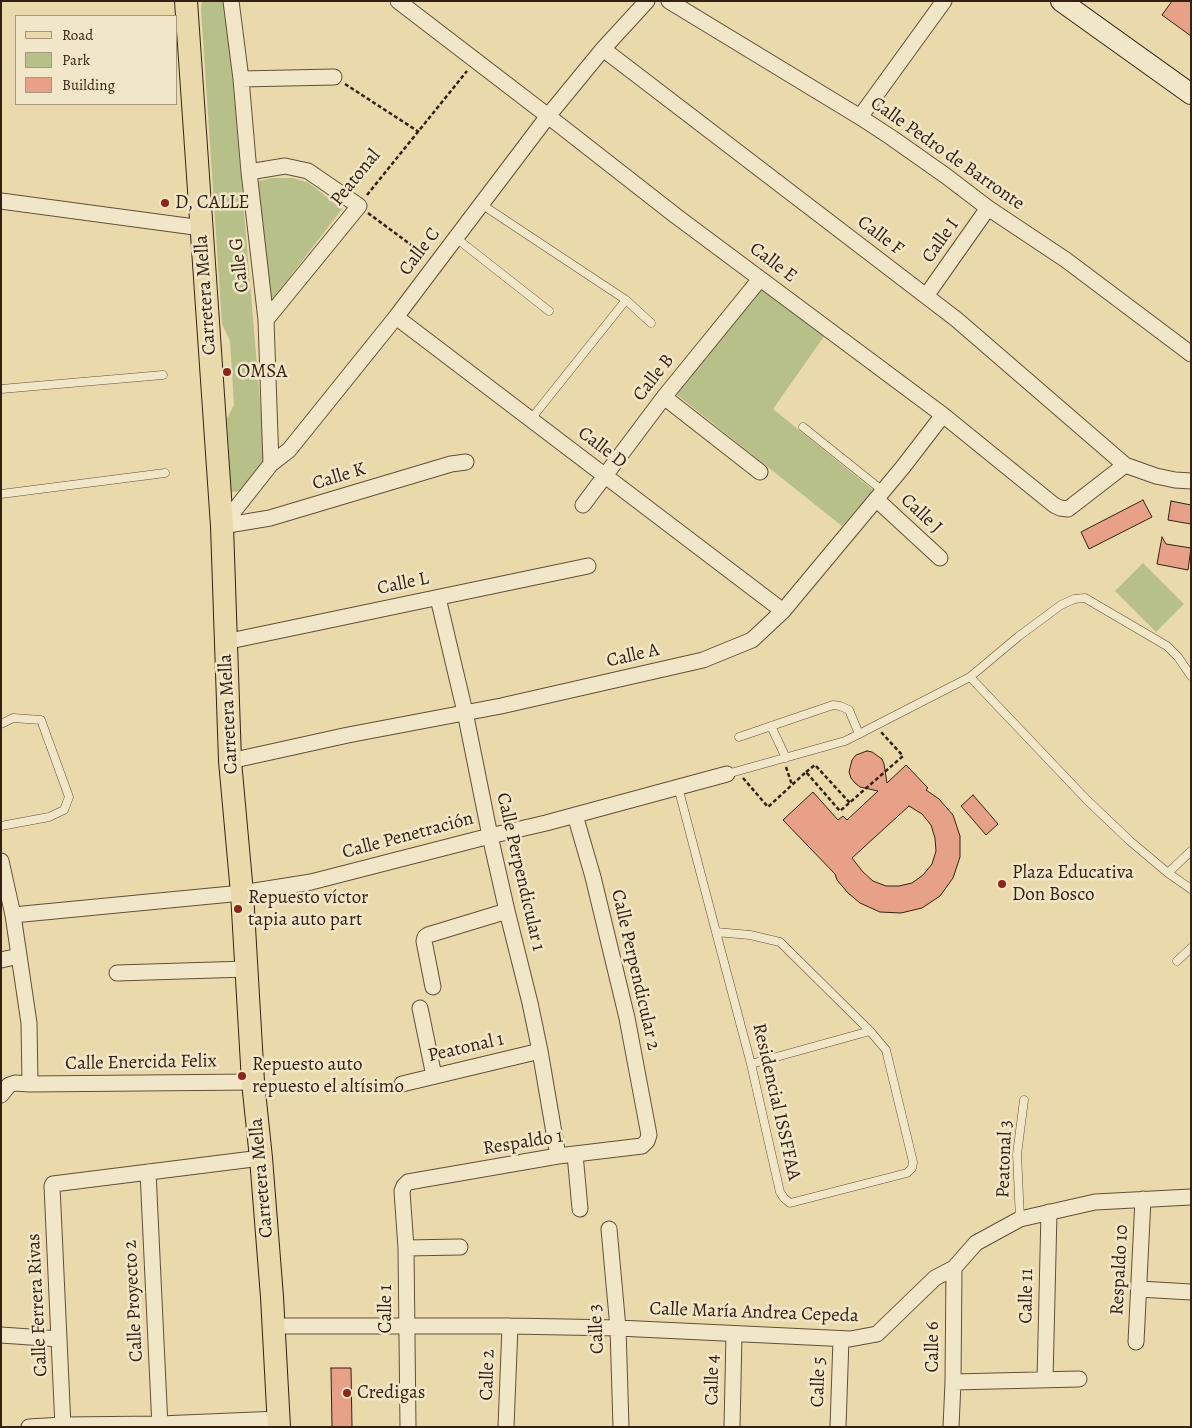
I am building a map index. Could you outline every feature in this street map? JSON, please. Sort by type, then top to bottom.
[{"type":"main road","name":"Carretera Mella","points":[[186,1],[222,526],[230,762],[242,893],[254,1082],[272,1297],[272,1326],[279,1423]]},
{"type":"main road","points":[[1061,1],[1191,94]]},
{"type":"street","name":"Calle G","points":[[232,1],[266,320],[271,464]]},
{"type":"street","name":"Calle E","points":[[398,1],[676,216],[943,414],[1060,508],[1068,509],[1125,465]]},
{"type":"street","name":"Calle C","points":[[222,526],[271,464],[289,450],[396,317],[548,116],[603,49],[647,1]]},
{"type":"street","name":"Calle Pedro de Barronte","points":[[669,1],[860,117],[988,208],[1066,260],[1191,354]]},
{"type":"street","points":[[860,117],[944,1]]},
{"type":"street","name":"Calle F","points":[[603,49],[956,319],[1125,465]]},
{"type":"street","points":[[241,79],[334,77]]},
{"type":"street","points":[[249,172],[285,166],[308,171],[359,206]]},
{"type":"street","points":[[1,200],[202,228]]},
{"type":"street","name":"Peatonal","points":[[266,320],[359,206]]},
{"type":"street","name":"Calle I","points":[[926,296],[988,208]]},
{"type":"street","name":"Calle B","points":[[583,505],[664,398],[760,279]]},
{"type":"street","name":"Calle D","points":[[396,317],[783,611]]},
{"type":"street","points":[[664,398],[760,472]]},
{"type":"street","name":"Calle A","points":[[230,762],[348,735],[501,706],[703,660],[752,640],[783,611],[943,414]]},
{"type":"street","name":"Calle K","points":[[222,526],[270,518],[450,464],[466,462]]},
{"type":"street","points":[[1125,465],[1156,476],[1191,481]]},
{"type":"street","name":"Calle J","points":[[879,495],[940,558]]},
{"type":"street","name":"Calle L","points":[[225,642],[588,566]]},
{"type":"street","name":"Calle Perpendicular 1","points":[[438,598],[465,712],[507,911],[530,1003],[558,1156]]},
{"type":"street","name":"Calle Penetración","points":[[13,915],[242,893],[311,882],[732,773]]},
{"type":"street","name":"Calle Perpendicular 2","points":[[575,815],[627,1018],[649,1135]]},
{"type":"street","points":[[1,861],[3,880],[13,915],[29,1023],[30,1084]]},
{"type":"street","points":[[433,987],[424,940],[428,935],[507,911]]},
{"type":"street","points":[[1,960],[19,956]]},
{"type":"street","points":[[116,973],[247,969]]},
{"type":"street","points":[[420,1008],[434,1076]]},
{"type":"street","name":"Peatonal 1","points":[[402,1084],[540,1051]]},
{"type":"street","name":"Calle Enercida Felix","points":[[1,1095],[12,1083],[254,1082]]},
{"type":"street","name":"Respaldo 1","points":[[402,1191],[408,1182],[558,1156],[642,1146],[647,1142],[649,1135]]},
{"type":"street","points":[[575,1154],[580,1209]]},
{"type":"street","points":[[148,1172],[261,1158]]},
{"type":"street","name":"Calle Ferrera Rivas","points":[[63,1426],[52,1186],[56,1183],[148,1172]]},
{"type":"street","name":"Calle Proyecto 2","points":[[148,1172],[160,1425]]},
{"type":"street","name":"Calle 1","points":[[402,1191],[406,1248],[408,1427]]},
{"type":"street","name":"Calle María Andrea Cepeda","points":[[272,1326],[618,1328],[850,1339],[877,1334],[935,1278],[954,1268],[976,1243],[1020,1219],[1095,1202],[1191,1197]]},
{"type":"street","name":"Respaldo 10","points":[[1136,1342],[1143,1199]]},
{"type":"street","name":"Calle 11","points":[[1045,1380],[1049,1212]]},
{"type":"street","name":"Calle 3","points":[[609,1229],[618,1328],[620,1427]]},
{"type":"street","points":[[406,1248],[460,1247]]},
{"type":"street","name":"Calle 6","points":[[952,1427],[954,1268]]},
{"type":"street","points":[[1139,1289],[1191,1292]]},
{"type":"street","name":"Calle 2","points":[[506,1427],[510,1326]]},
{"type":"street","name":"Calle 4","points":[[732,1427],[734,1334]]},
{"type":"street","points":[[1,1335],[59,1339]]},
{"type":"street","name":"Calle 5","points":[[838,1427],[841,1338]]},
{"type":"street","points":[[953,1382],[1079,1379]]},
{"type":"street","points":[[29,1427],[279,1423]]},
{"type":"lane","points":[[482,204],[626,300],[651,323]]},
{"type":"lane","points":[[456,238],[549,311]]},
{"type":"lane","points":[[531,420],[626,300]]},
{"type":"lane","points":[[1,388],[163,375]]},
{"type":"lane","points":[[803,427],[879,495]]},
{"type":"lane","points":[[1,494],[165,472]]},
{"type":"lane","points":[[732,773],[845,741],[875,726],[970,677],[1019,636],[1061,605],[1074,599],[1085,598],[1167,646],[1178,657],[1191,676]]},
{"type":"lane","points":[[970,677],[1087,800],[1130,841],[1168,873],[1191,889]]},
{"type":"lane","points":[[739,737],[833,705],[849,710],[859,734]]},
{"type":"lane","points":[[1,724],[13,718],[41,720],[69,797],[64,810],[49,817],[1,826]]},
{"type":"lane","points":[[771,726],[785,758]]},
{"type":"lane","name":"Residencial ISSFFAA","points":[[678,787],[716,932],[751,1064],[780,1192],[790,1203],[907,1173],[912,1168],[913,1162],[886,1050],[870,1031],[780,942],[750,935],[716,932]]},
{"type":"lane","points":[[1168,873],[1191,851]]},
{"type":"lane","points":[[1178,961],[1191,948]]},
{"type":"lane","points":[[751,1064],[870,1031]]},
{"type":"lane","name":"Peatonal 3","points":[[1020,1219],[1017,1154],[1024,1100]]},
{"type":"path","name":"Peatonal","points":[[359,206],[475,60]]},
{"type":"path","points":[[334,77],[419,132]]},
{"type":"path","points":[[359,206],[436,264]]},
{"type":"path","points":[[806,772],[840,811],[903,756],[875,726]]},
{"type":"path","points":[[785,758],[792,785]]},
{"type":"path","points":[[732,773],[768,807],[815,765],[850,803]]},
{"type":"green space","points":[[202,1],[223,1],[227,10],[265,461],[246,485],[239,491],[234,492],[231,491],[227,418],[234,405],[230,341],[222,324]]},
{"type":"green space","points":[[272,178],[293,178],[309,183],[342,209],[269,304],[258,181]]},
{"type":"green space","points":[[759,286],[825,335],[773,409],[873,490],[842,526],[676,394]]},
{"type":"green space","points":[[1143,563],[1184,604],[1156,632],[1115,591]]},
{"type":"building","points":[[1172,1],[1191,1],[1191,36],[1162,15]]},
{"type":"building","points":[[1143,500],[1152,517],[1089,549],[1081,532]]},
{"type":"building","points":[[1171,501],[1191,505],[1191,524],[1168,520]]},
{"type":"building","points":[[1162,537],[1166,544],[1191,548],[1188,570],[1157,564]]},
{"type":"building","points":[[867,751],[882,759],[887,783],[906,765],[928,788],[926,790],[939,799],[953,815],[960,836],[960,857],[953,878],[940,896],[922,908],[901,913],[880,912],[860,903],[848,893],[837,880],[835,874],[783,820],[813,792],[838,820],[843,816],[847,820],[878,791],[860,787],[851,778],[849,772],[852,760],[856,755]],"holes":[[[909,806],[922,814],[931,825],[935,838],[936,851],[932,864],[923,875],[912,883],[886,886],[873,881],[852,858]]]},
{"type":"building","points":[[973,795],[998,824],[986,835],[961,806]]},
{"type":"building","points":[[331,1368],[351,1368],[352,1427],[332,1427]]},
{"type":"place","name":"D, CALLE","points":[[165,203]]},
{"type":"place","name":"OMSA","points":[[227,372]]},
{"type":"place","name":"Plaza Educativa Don Bosco","points":[[1002,884]]},
{"type":"place","name":"Repuesto víctor tapia auto part","points":[[238,909]]},
{"type":"place","name":"Repuesto auto repuesto el altísimo","points":[[242,1076]]},
{"type":"place","name":"Credigas","points":[[347,1393]]}]
